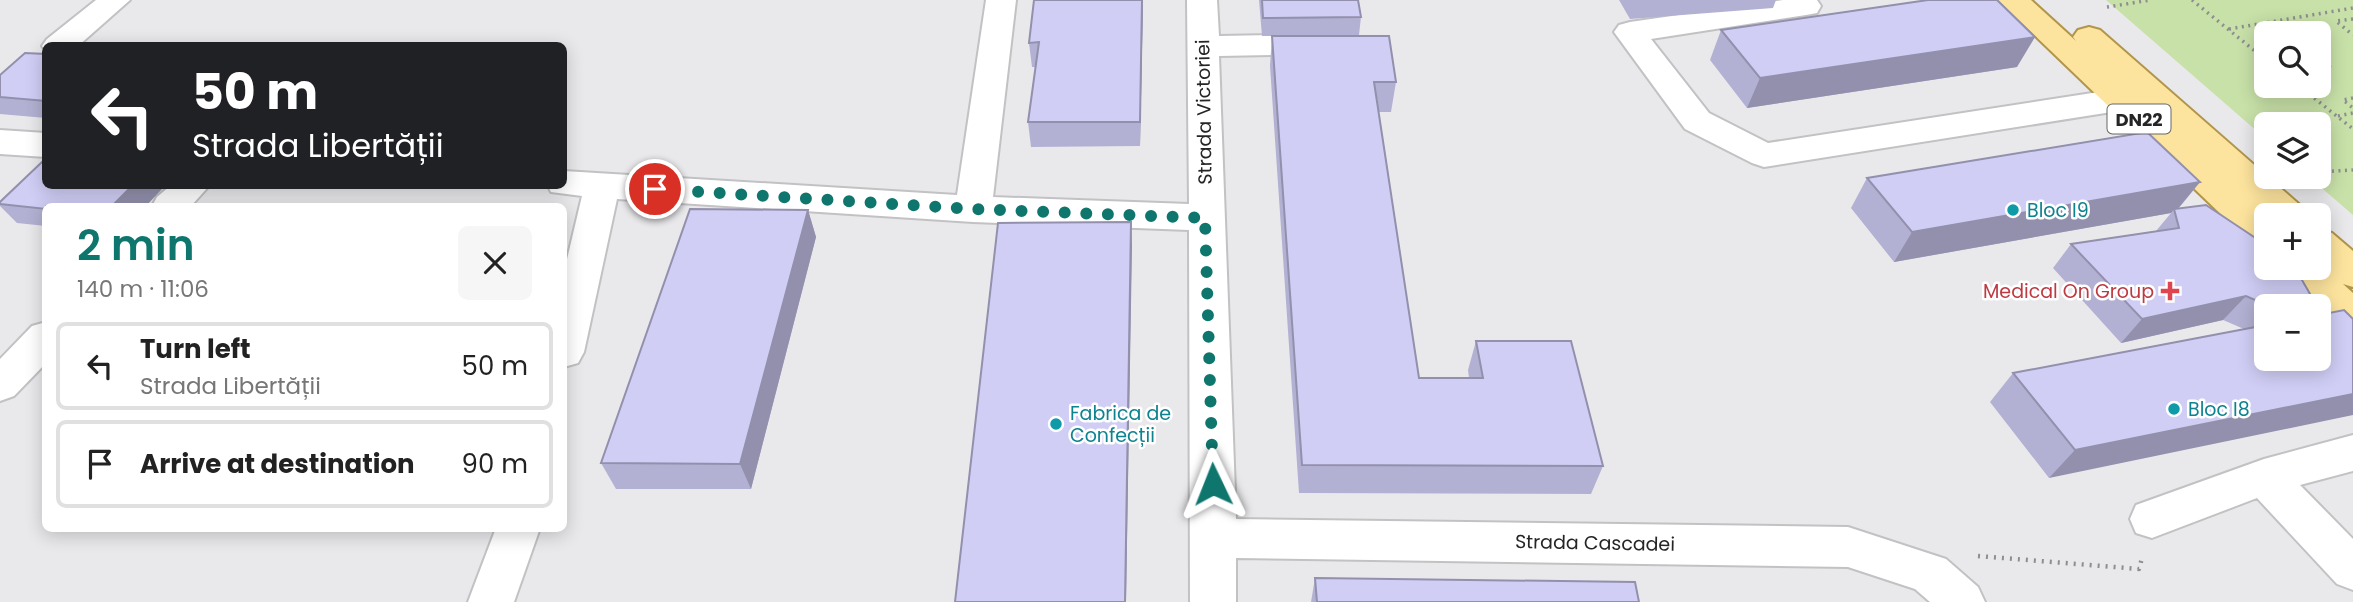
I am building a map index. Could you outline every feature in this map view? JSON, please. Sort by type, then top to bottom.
[{"type":"main road","name":"DN22","points":[[2013,0],[2254,225]]},
{"type":"main road","name":"DN22","points":[[2048,0],[2275,203]]},
{"type":"main road","points":[[2331,253],[2353,272]]},
{"type":"main road","points":[[2314,280],[2353,316]]},
{"type":"street","points":[[63,42],[116,0]]},
{"type":"street","points":[[973,209],[1001,0]]},
{"type":"street","name":"Strada Victoriei","points":[[1202,0],[1214,538],[1213,602]]},
{"type":"street","points":[[1801,0],[1806,6],[1630,32],[1697,121],[1764,155],[2118,100]]},
{"type":"street","points":[[1204,46],[1357,44]]},
{"type":"street","points":[[0,142],[42,145]]},
{"type":"street","points":[[567,183],[973,209],[1205,218]]},
{"type":"street","points":[[567,339],[602,186]]},
{"type":"street","points":[[173,203],[188,189]]},
{"type":"street","points":[[0,385],[42,341]]},
{"type":"street","points":[[2152,519],[2264,477],[2353,453]]},
{"type":"street","points":[[2264,477],[2353,570]]},
{"type":"street","points":[[491,602],[517,532]]},
{"type":"street","name":"Strada Cascadei","points":[[1214,538],[1848,547],[1930,573],[1962,602]]},
{"type":"path","points":[[2098,8],[2151,0]]},
{"type":"path","points":[[2192,0],[2254,50]]},
{"type":"path","points":[[2229,29],[2353,8]]},
{"type":"path","points":[[2333,11],[2346,20]]},
{"type":"path","points":[[2353,19],[2336,21],[2353,35]]},
{"type":"path","points":[[2315,98],[2353,129]]},
{"type":"path","points":[[2338,116],[2353,110],[2343,100],[2353,98]]},
{"type":"path","points":[[2331,171],[2353,170]]},
{"type":"path","points":[[1969,555],[2139,569],[2152,519]]},
{"type":"green space","points":[[2106,0],[2353,0],[2353,215],[2323,189],[2331,189],[2331,112],[2254,112],[2254,129]]},
{"type":"building","points":[[1034,0],[1142,0],[1140,122],[1028,122],[1039,42],[1029,43]]},
{"type":"building","points":[[1262,0],[1358,0],[1361,17],[1263,18]]},
{"type":"building","points":[[1928,0],[1997,0],[2035,37],[1760,78],[1721,30]]},
{"type":"building","points":[[1272,36],[1389,36],[1396,82],[1374,82],[1419,378],[1483,378],[1476,341],[1571,341],[1603,466],[1302,465]]},
{"type":"building","points":[[25,53],[42,54],[42,101],[0,97],[0,75]]},
{"type":"building","points":[[2147,132],[2200,182],[1912,232],[1867,178]]},
{"type":"building","points":[[42,162],[42,189],[129,189],[115,203],[42,203],[42,209],[0,202]]},
{"type":"building","points":[[2206,205],[2254,237],[2254,280],[2302,280],[2310,294],[2254,294],[2254,299],[2246,296],[2142,319],[2071,244],[2179,228],[2174,209]]},
{"type":"building","points":[[690,209],[808,210],[740,464],[601,463]]},
{"type":"building","name":"Fabrica de Confecții","points":[[1131,222],[1125,602],[955,602],[998,223]]},
{"type":"building","name":"Bloc I8","points":[[2344,310],[2353,319],[2353,394],[2075,450],[2013,373],[2254,327],[2254,371],[2331,371],[2331,313]]},
{"type":"building","points":[[1315,578],[1635,582],[1639,602],[1317,602]]},
{"type":"place","name":"Bloc I9","points":[[2013,210]]},
{"type":"place","name":"Medical On Group","points":[[2170,291]]},
{"type":"place","name":"Bloc I8","points":[[2174,409]]},
{"type":"place","name":"Fabrica de Confecții","points":[[1056,424]]},
{"type":"route","points":[[655,189],[973,209],[1205,218],[1213,484]]}]
